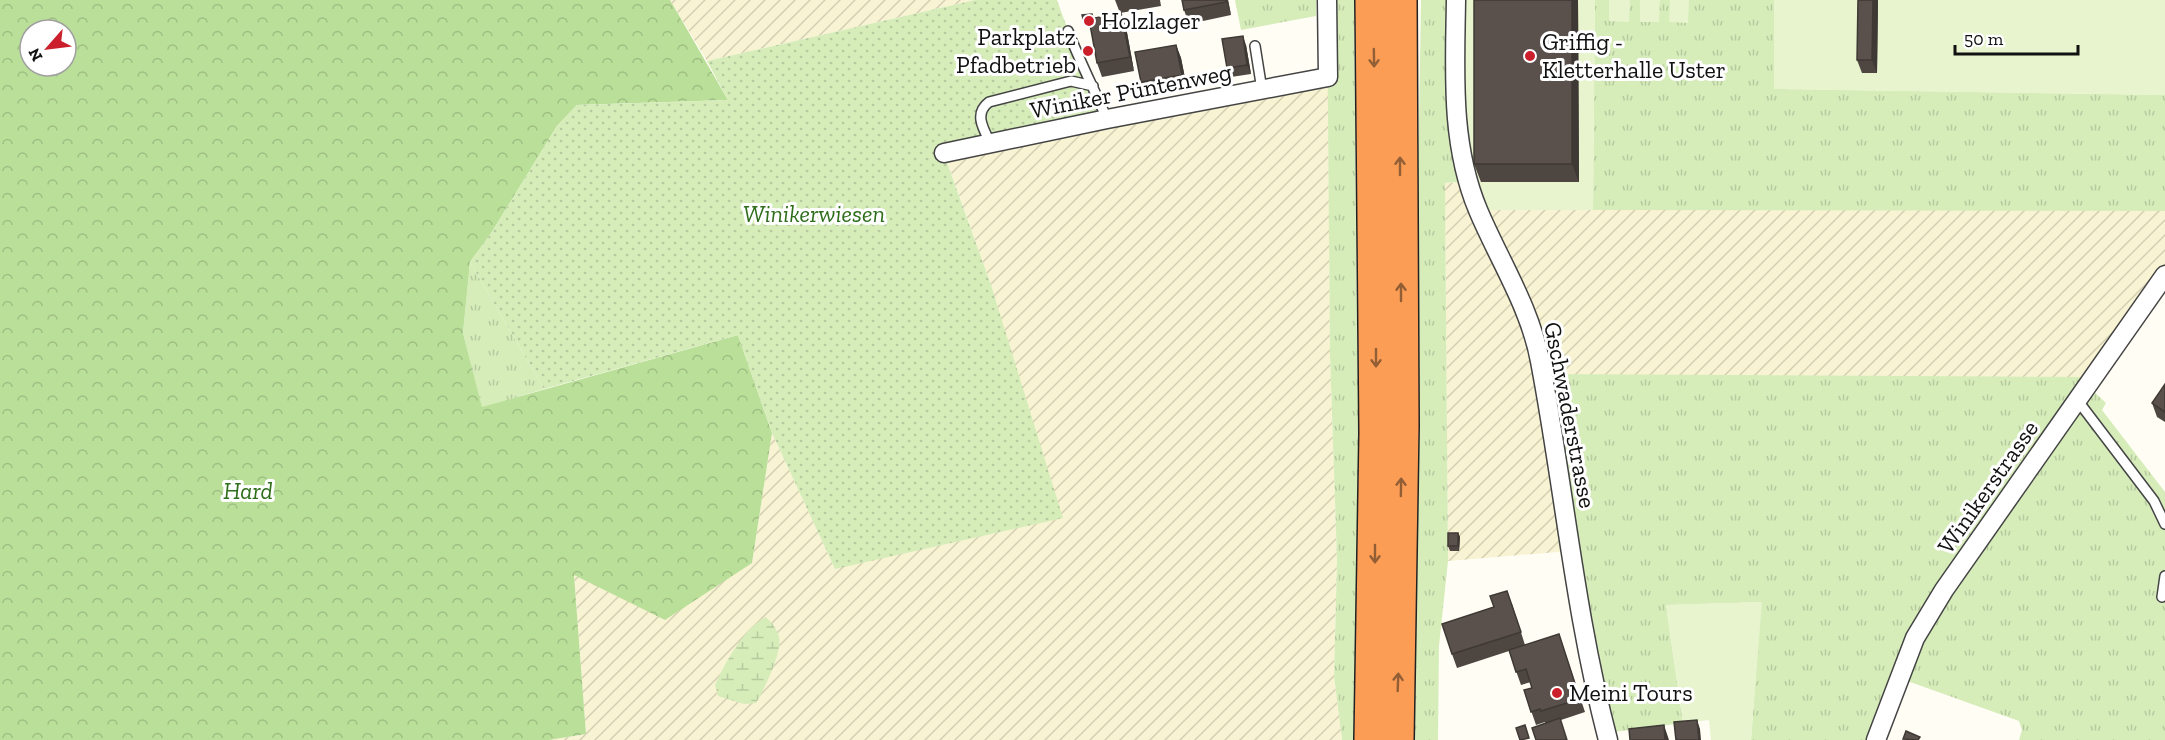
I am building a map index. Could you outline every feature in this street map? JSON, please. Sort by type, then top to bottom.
[{"type":"highway","points":[[1371,740],[1376,444],[1372,0]]},
{"type":"highway","points":[[1397,740],[1402,425],[1404,9]]},
{"type":"street","name":"Winiker Püntenweg","points":[[944,153],[1328,77],[1327,0]]},
{"type":"street","name":"Gschwaderstrasse","points":[[1456,0],[1455,76],[1461,151],[1478,210],[1524,308],[1540,359],[1579,610],[1608,740]]},
{"type":"street","name":"Winikerstrasse","points":[[1876,740],[1915,638],[1944,590],[2165,275]]},
{"type":"lane","points":[[1068,31],[1083,72],[1093,86],[1107,119]]},
{"type":"lane","points":[[1255,46],[1262,90]]},
{"type":"lane","points":[[991,144],[980,116],[983,106],[988,102],[1071,81],[1093,86]]},
{"type":"lane","points":[[2078,400],[2154,501],[2165,524]]},
{"type":"lane","points":[[2162,597],[2165,576]]},
{"type":"shaded area","points":[[670,0],[975,0],[707,61]]},
{"type":"shaded area","points":[[1595,0],[1774,0],[1774,89],[2165,95],[2165,275],[2095,377],[1762,602],[1666,605],[1570,551],[1448,561],[1445,183],[1468,182],[1593,210]]},
{"type":"shaded area","points":[[1328,77],[1330,356],[1337,560],[1334,676],[1342,740],[549,740],[586,734],[574,575],[752,563],[772,433],[835,569],[991,285],[944,153]]},
{"type":"green space","name":"Hard","points":[[0,0],[670,0],[728,100],[577,105],[557,126],[490,235],[470,262],[463,333],[482,407],[738,335],[772,433],[752,563],[665,620],[574,575],[586,734],[549,740],[0,740]]},
{"type":"green space","name":"Winikerwiesen","points":[[975,0],[1057,0],[1083,72],[1107,119],[944,154],[991,285],[1063,518],[835,569],[772,433],[738,335],[544,389],[470,262],[490,235],[557,126],[577,105],[728,100],[707,61]]},
{"type":"green space","points":[[1235,0],[1316,0],[1316,16],[1241,30]]},
{"type":"green space","points":[[1327,0],[1354,0],[1357,337],[1364,561],[1358,740],[1342,740],[1334,676],[1337,560],[1330,356]]},
{"type":"green space","points":[[1421,0],[1449,0],[1460,182],[1445,183],[1448,561],[1439,646],[1438,740],[1409,740]]},
{"type":"green space","name":"Griffig - Kletterhalle Uster","points":[[1465,0],[1595,0],[1593,210],[1478,210],[1463,115]]},
{"type":"green space","points":[[1595,0],[1774,0],[1774,89],[2165,95],[2165,211],[1593,210]]},
{"type":"green space","points":[[1609,0],[1630,0],[1629,22],[1609,21]]},
{"type":"green space","points":[[1640,0],[1660,0],[1659,22],[1640,22]]},
{"type":"green space","points":[[1670,0],[1689,0],[1688,23],[1669,22]]},
{"type":"green space","points":[[1774,0],[2165,0],[2165,95],[1774,89]]},
{"type":"green space","points":[[470,262],[544,389],[482,408],[463,333]]},
{"type":"green space","points":[[1542,374],[2095,377],[2088,386],[2106,403],[2102,410],[2165,492],[2165,740],[2019,740],[2022,730],[2019,721],[1899,678],[1876,740],[1751,740],[1761,602],[1666,605],[1683,723],[1606,733]]},
{"type":"green space","points":[[1762,602],[1751,740],[1711,740],[1709,720],[1683,723],[1666,605]]},
{"type":"green space","points":[[766,617],[777,631],[779,643],[772,670],[756,703],[744,704],[718,696],[715,685],[730,657],[750,629]]},
{"type":"building","points":[[1182,0],[1226,0],[1226,2],[1184,10]]},
{"type":"building","name":"Griffig - Kletterhalle Uster","points":[[1474,0],[1572,0],[1572,164],[1474,164]]},
{"type":"building","points":[[1858,0],[1873,0],[1872,60],[1857,60]]},
{"type":"building","points":[[1121,13],[1130,57],[1097,63],[1089,19]]},
{"type":"building","points":[[1092,14],[1093,18],[1083,19],[1082,15]]},
{"type":"building","points":[[1243,36],[1247,65],[1227,68],[1222,39]]},
{"type":"building","points":[[1176,45],[1182,75],[1141,82],[1135,52]]},
{"type":"building","points":[[2165,384],[2165,412],[2152,403]]},
{"type":"building","points":[[1448,533],[1458,533],[1458,546],[1448,546]]},
{"type":"building","points":[[1507,591],[1521,632],[1452,654],[1442,624],[1494,607],[1490,596]]},
{"type":"building","name":"Meini Tours","points":[[1559,634],[1580,699],[1531,712],[1524,690],[1532,688],[1526,669],[1516,672],[1509,650]]},
{"type":"building","points":[[1560,718],[1567,740],[1536,740],[1532,728]]},
{"type":"building","points":[[1697,720],[1699,740],[1676,740],[1674,722]]},
{"type":"building","points":[[1525,725],[1529,738],[1520,740],[1516,728]]},
{"type":"building","points":[[1664,725],[1665,740],[1630,740],[1629,729]]},
{"type":"building","points":[[1906,731],[1920,737],[1918,740],[1903,739]]},
{"type":"place","name":"Holzlager","points":[[1089,21]]},
{"type":"place","name":"Parkplatz Pfadbetrieb","points":[[1088,51]]},
{"type":"place","name":"Griffig - Kletterhalle Uster","points":[[1530,56]]},
{"type":"place","name":"Meini Tours","points":[[1557,693]]}]
